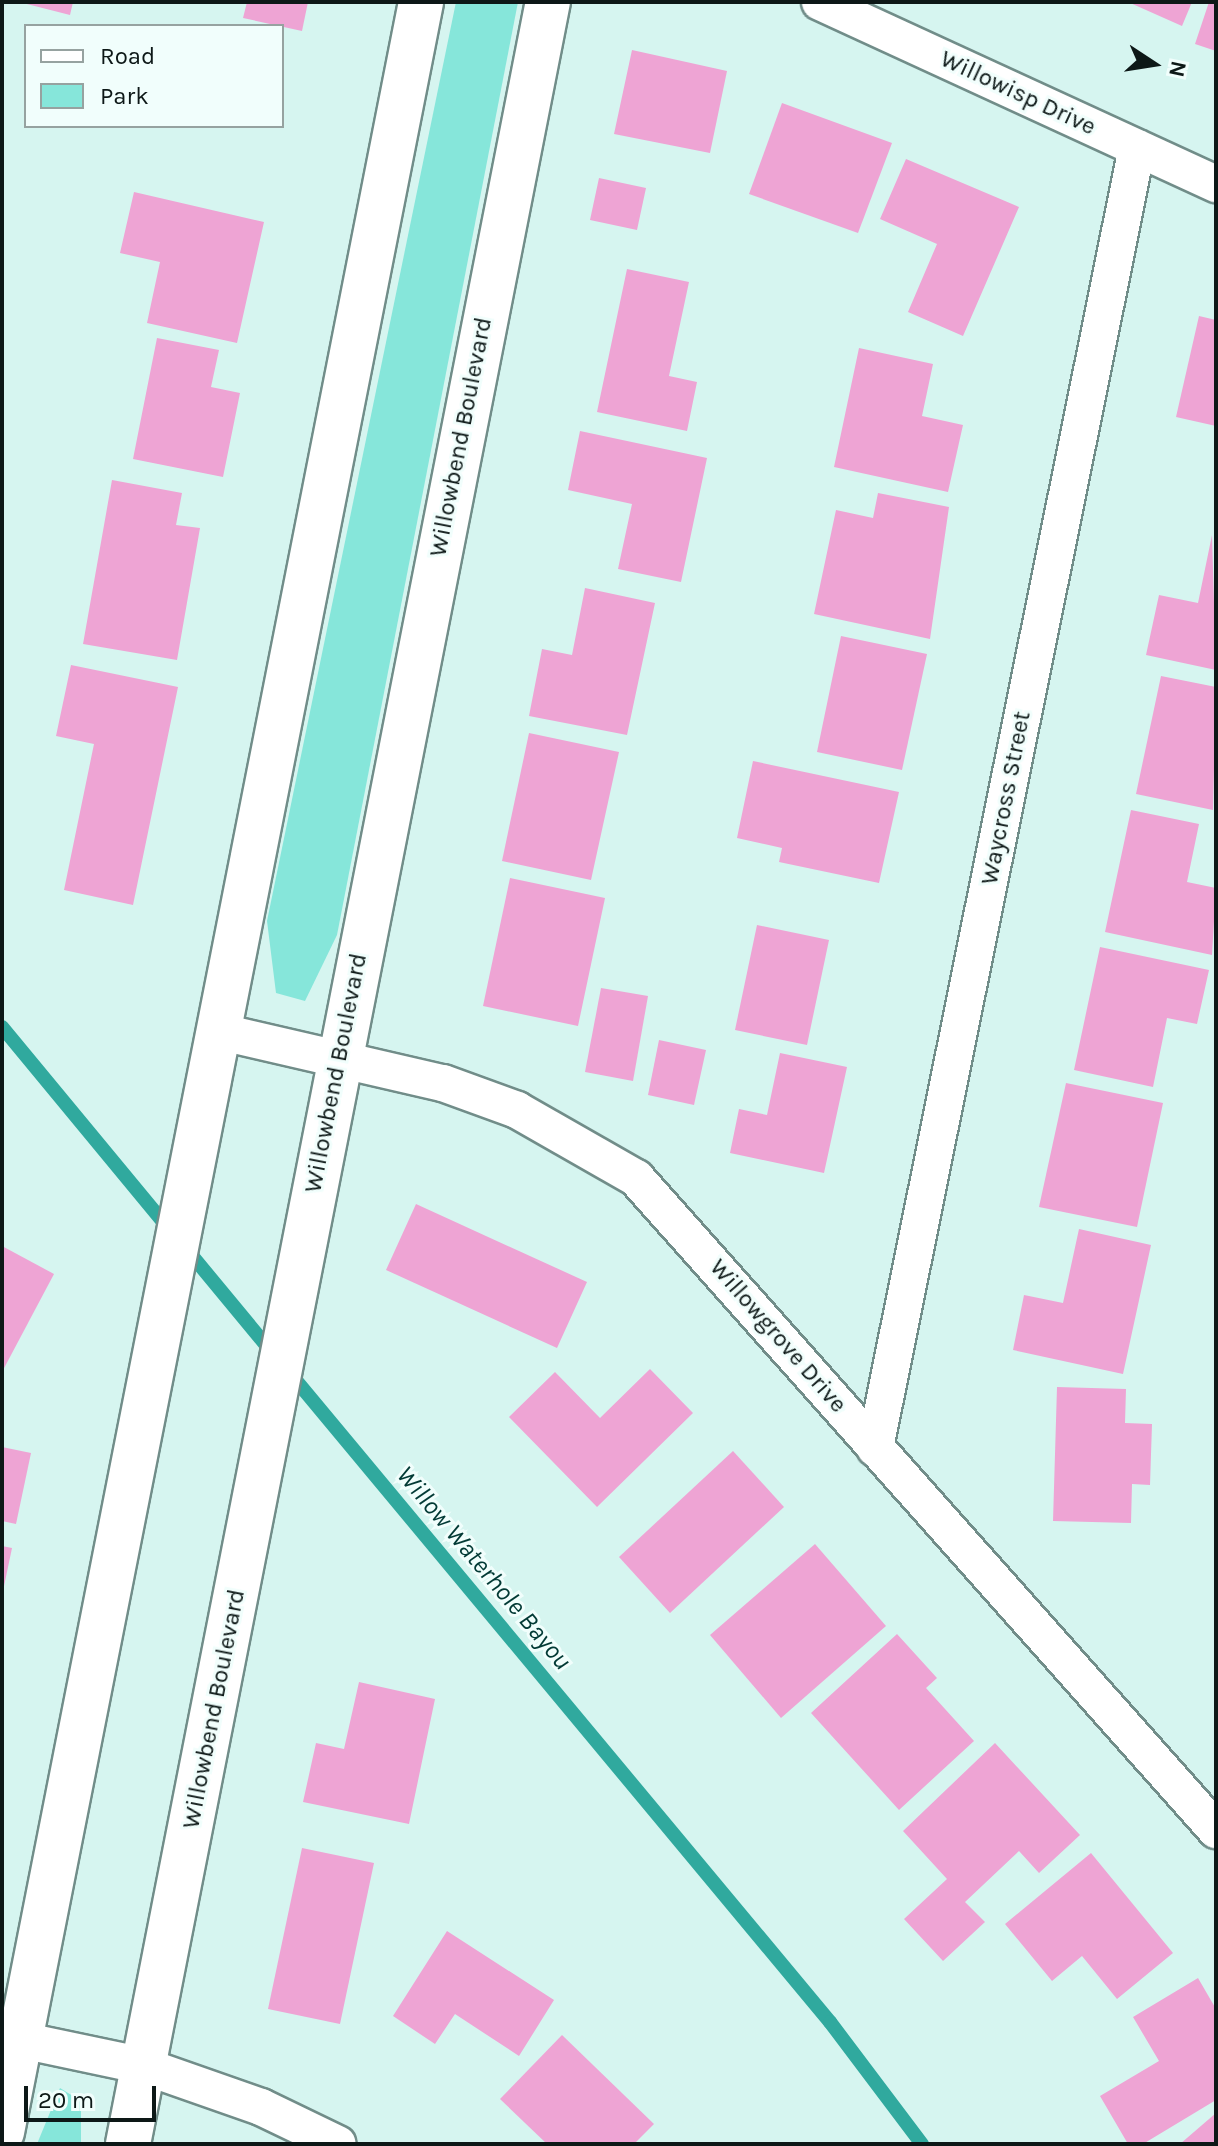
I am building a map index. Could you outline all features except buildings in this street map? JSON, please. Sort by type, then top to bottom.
[{"type":"main road","points":[[2,2132],[11,2038],[156,1350],[421,2]]},
{"type":"main road","name":"Willowbend Boulevard","points":[[128,2144],[260,1473],[338,1056],[548,2]]},
{"type":"street","name":"Willowisp Drive","points":[[820,2],[1216,184]]},
{"type":"street","name":"Waycross Street","points":[[875,1448],[1137,148]]},
{"type":"street","name":"Willowgrove Drive","points":[[217,1031],[338,1056],[517,1110],[636,1178],[1216,1830]]},
{"type":"street","points":[[11,2038],[144,2066],[261,2107],[338,2144]]},
{"type":"green space","points":[[456,2],[518,2],[337,935],[305,1001],[276,993],[267,921]]},
{"type":"green space","points":[[60,2088],[81,2101],[81,2144],[37,2144]]},
{"type":"waterway","name":"Willow Waterhole Bayou","points":[[2,1027],[170,1230]]},
{"type":"waterway","name":"Willow Waterhole Bayou","points":[[184,1246],[275,1356]]},
{"type":"waterway","name":"Willow Waterhole Bayou","points":[[289,1372],[830,2022],[922,2144]]}]
